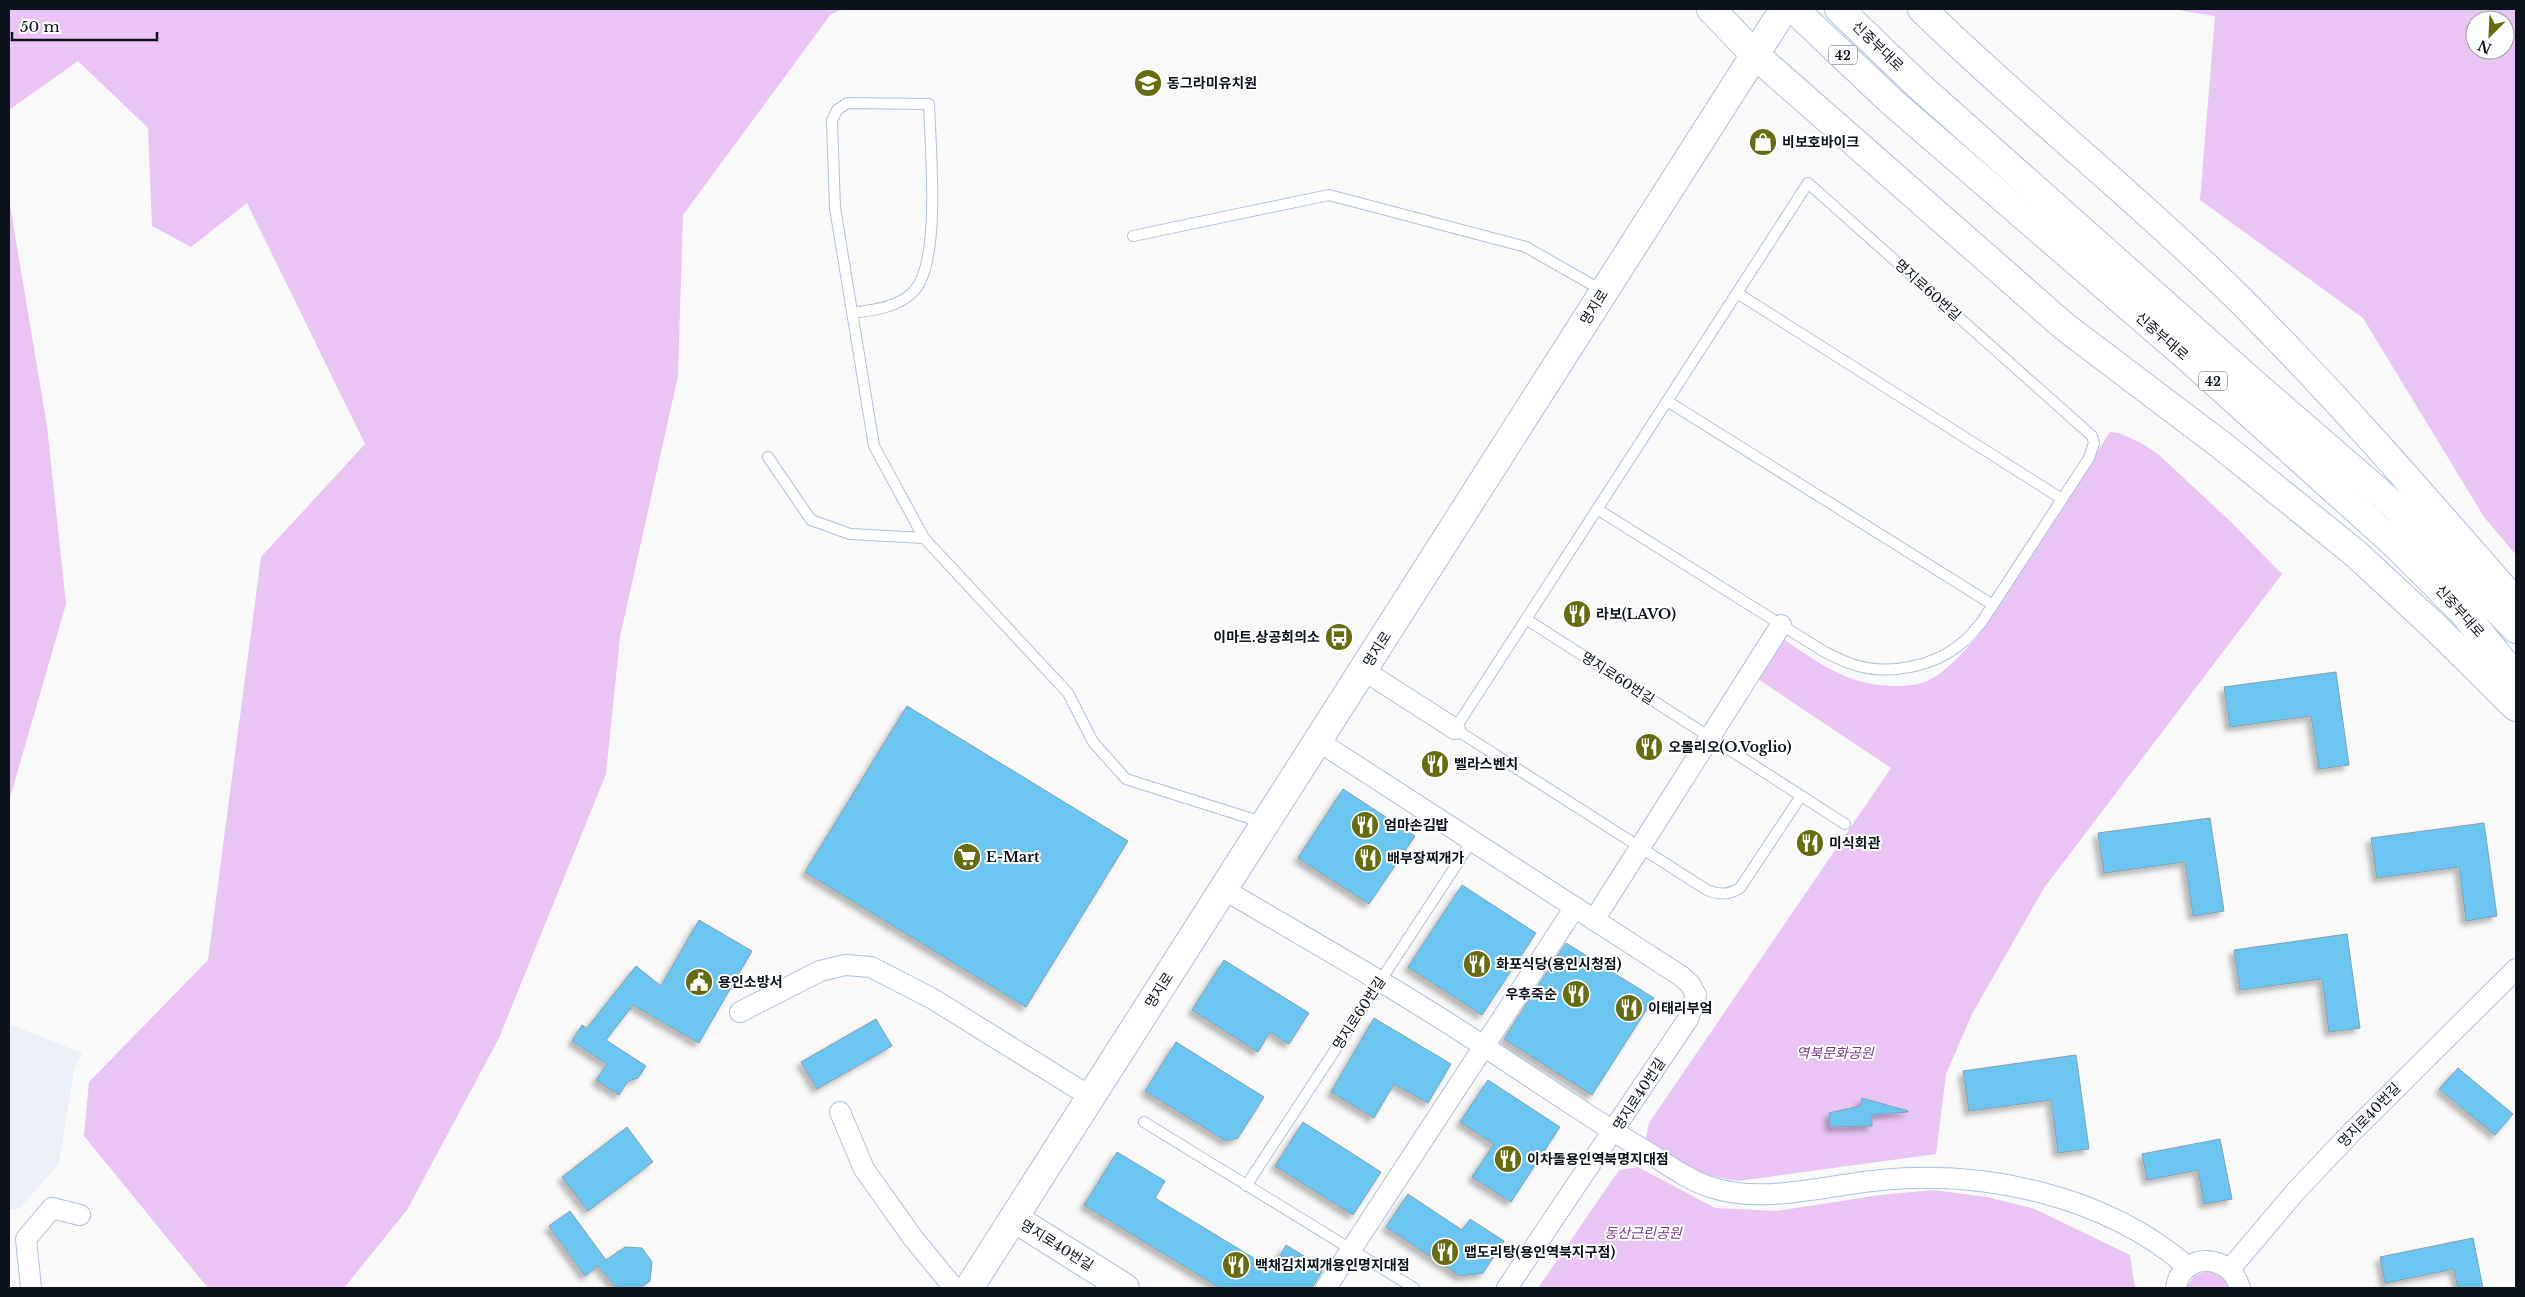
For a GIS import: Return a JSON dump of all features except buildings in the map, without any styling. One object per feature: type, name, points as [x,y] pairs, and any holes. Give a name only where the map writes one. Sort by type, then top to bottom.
[{"type":"main road","points":[[1711,9],[1754,54],[2065,328],[2220,445],[2355,553],[2436,628],[2516,707]]},
{"type":"main road","name":"명지로","points":[[969,1288],[1784,9]]},
{"type":"main road","name":"신중부대로","points":[[1794,9],[1892,102],[2186,356],[2395,544],[2462,611],[2516,678]]},
{"type":"main road","name":"신중부대로","points":[[1840,9],[1917,84],[2253,383],[2394,505],[2516,629]]},
{"type":"main road","points":[[1922,9],[1977,62],[2117,184],[2226,286],[2337,402],[2516,603]]},
{"type":"main road","name":"명지로40번길","points":[[1014,1218],[1125,1288]]},
{"type":"street","points":[[1318,741],[1594,920],[1781,625]]},
{"type":"street","points":[[1363,670],[1455,729]]},
{"type":"street","points":[[1224,889],[1380,981],[1484,1046],[1614,1132],[1692,1179],[1710,1187],[1736,1193],[1798,1191],[1880,1180],[1930,1177],[2017,1186],[2065,1200],[2130,1227],[2151,1238],[2188,1267]]},
{"type":"street","points":[[1326,1288],[1575,907]]},
{"type":"street","name":"명지로40번길","points":[[1507,1288],[1614,1132],[1688,1019],[1696,995],[1690,984],[1681,976],[1594,920]]},
{"type":"street","points":[[740,1012],[820,971],[845,965],[870,967],[933,999],[1091,1097]]},
{"type":"street","name":"명지로40번길","points":[[2230,1270],[2296,1191],[2346,1138],[2516,969]]},
{"type":"street","points":[[840,1112],[864,1168],[913,1238],[954,1288]]},
{"type":"street","points":[[31,1288],[26,1239],[52,1208],[80,1216]]},
{"type":"street","points":[[2176,1288],[2180,1275],[2188,1267],[2210,1261],[2230,1270],[2237,1278],[2240,1288]]},
{"type":"lane","points":[[852,313],[876,310],[893,305],[913,292],[924,277],[932,234],[929,104],[847,103],[837,110],[832,121],[835,208],[852,313],[874,446],[924,538],[1068,693],[1093,742],[1126,779],[1266,823]]},
{"type":"lane","name":"명지로60번길","points":[[1455,729],[1597,509],[1808,183],[2092,436],[2094,443],[2089,458],[1981,623],[1962,643],[1938,658],[1914,666],[1880,670],[1855,665],[1823,651],[1597,509]]},
{"type":"lane","points":[[1133,236],[1329,195],[1526,247],[1604,292]]},
{"type":"lane","points":[[1737,293],[2062,498]]},
{"type":"lane","points":[[1667,401],[1992,605]]},
{"type":"lane","points":[[768,457],[811,520],[850,534],[924,538]]},
{"type":"lane","name":"명지로60번길","points":[[1526,619],[1845,824]]},
{"type":"lane","points":[[1455,729],[1639,848],[1707,890],[1719,894],[1731,893],[1740,888],[1801,796]]},
{"type":"lane","name":"명지로60번길","points":[[1246,1186],[1472,841]]},
{"type":"lane","points":[[1144,1122],[1414,1288]]},
{"type":"shaded area","points":[[9,1024],[82,1053],[74,1070],[59,1164],[19,1209],[9,1209]]},
{"type":"green space","points":[[9,9],[843,9],[831,14],[683,215],[678,376],[620,637],[606,774],[499,1038],[407,1210],[344,1288],[208,1288],[84,1136],[89,1082],[208,960],[261,557],[365,444],[247,203],[191,247],[152,226],[148,128],[78,61],[9,110]]},
{"type":"green space","points":[[2171,9],[2516,9],[2516,555],[2484,517],[2363,318],[2200,200],[2215,16]]},
{"type":"green space","points":[[9,199],[47,426],[66,604],[9,801]]},
{"type":"green space","name":"역북문화공원","points":[[2110,432],[2119,433],[2141,443],[2158,454],[2231,522],[2282,574],[2044,888],[1972,1014],[1946,1074],[1936,1154],[1738,1181],[1705,1175],[1675,1158],[1646,1138],[1649,1123],[1891,768],[1758,679],[1781,637],[1833,670],[1847,677],[1876,685],[1902,686],[1918,684],[1940,674],[1978,636]]},
{"type":"green space","name":"동산근린공원","points":[[1638,1167],[1715,1208],[1776,1211],[1880,1195],[1933,1190],[1987,1197],[2035,1209],[2130,1255],[2135,1288],[1538,1288],[1619,1170]]},
{"type":"green space","points":[[2209,1271],[2223,1277],[2230,1288],[2186,1288],[2195,1275]]},
{"type":"place","name":"동그라미유치원","points":[[1148,83]]},
{"type":"place","name":"비보호바이크","points":[[1763,142]]},
{"type":"place","name":"라보(LAVO)","points":[[1577,614]]},
{"type":"place","name":"이마트.상공회의소","points":[[1339,637]]},
{"type":"place","name":"오볼리오(O.Voglio)","points":[[1649,747]]},
{"type":"place","name":"벨라스벤치","points":[[1435,764]]},
{"type":"place","name":"엄마손김밥","points":[[1365,825]]},
{"type":"place","name":"미식회관","points":[[1810,843]]},
{"type":"place","name":"E-Mart","points":[[967,857]]},
{"type":"place","name":"배부장찌개가","points":[[1368,858]]},
{"type":"place","name":"화포식당(용인시청점)","points":[[1477,964]]},
{"type":"place","name":"용인소방서","points":[[699,982]]},
{"type":"place","name":"우후죽순","points":[[1576,994]]},
{"type":"place","name":"이태리부엌","points":[[1629,1008]]},
{"type":"place","name":"이차돌용인역북명지대점","points":[[1508,1159]]},
{"type":"place","name":"맵도리탕(용인역북지구점)","points":[[1445,1252]]},
{"type":"place","name":"백채김치찌개용인명지대점","points":[[1236,1265]]}]
